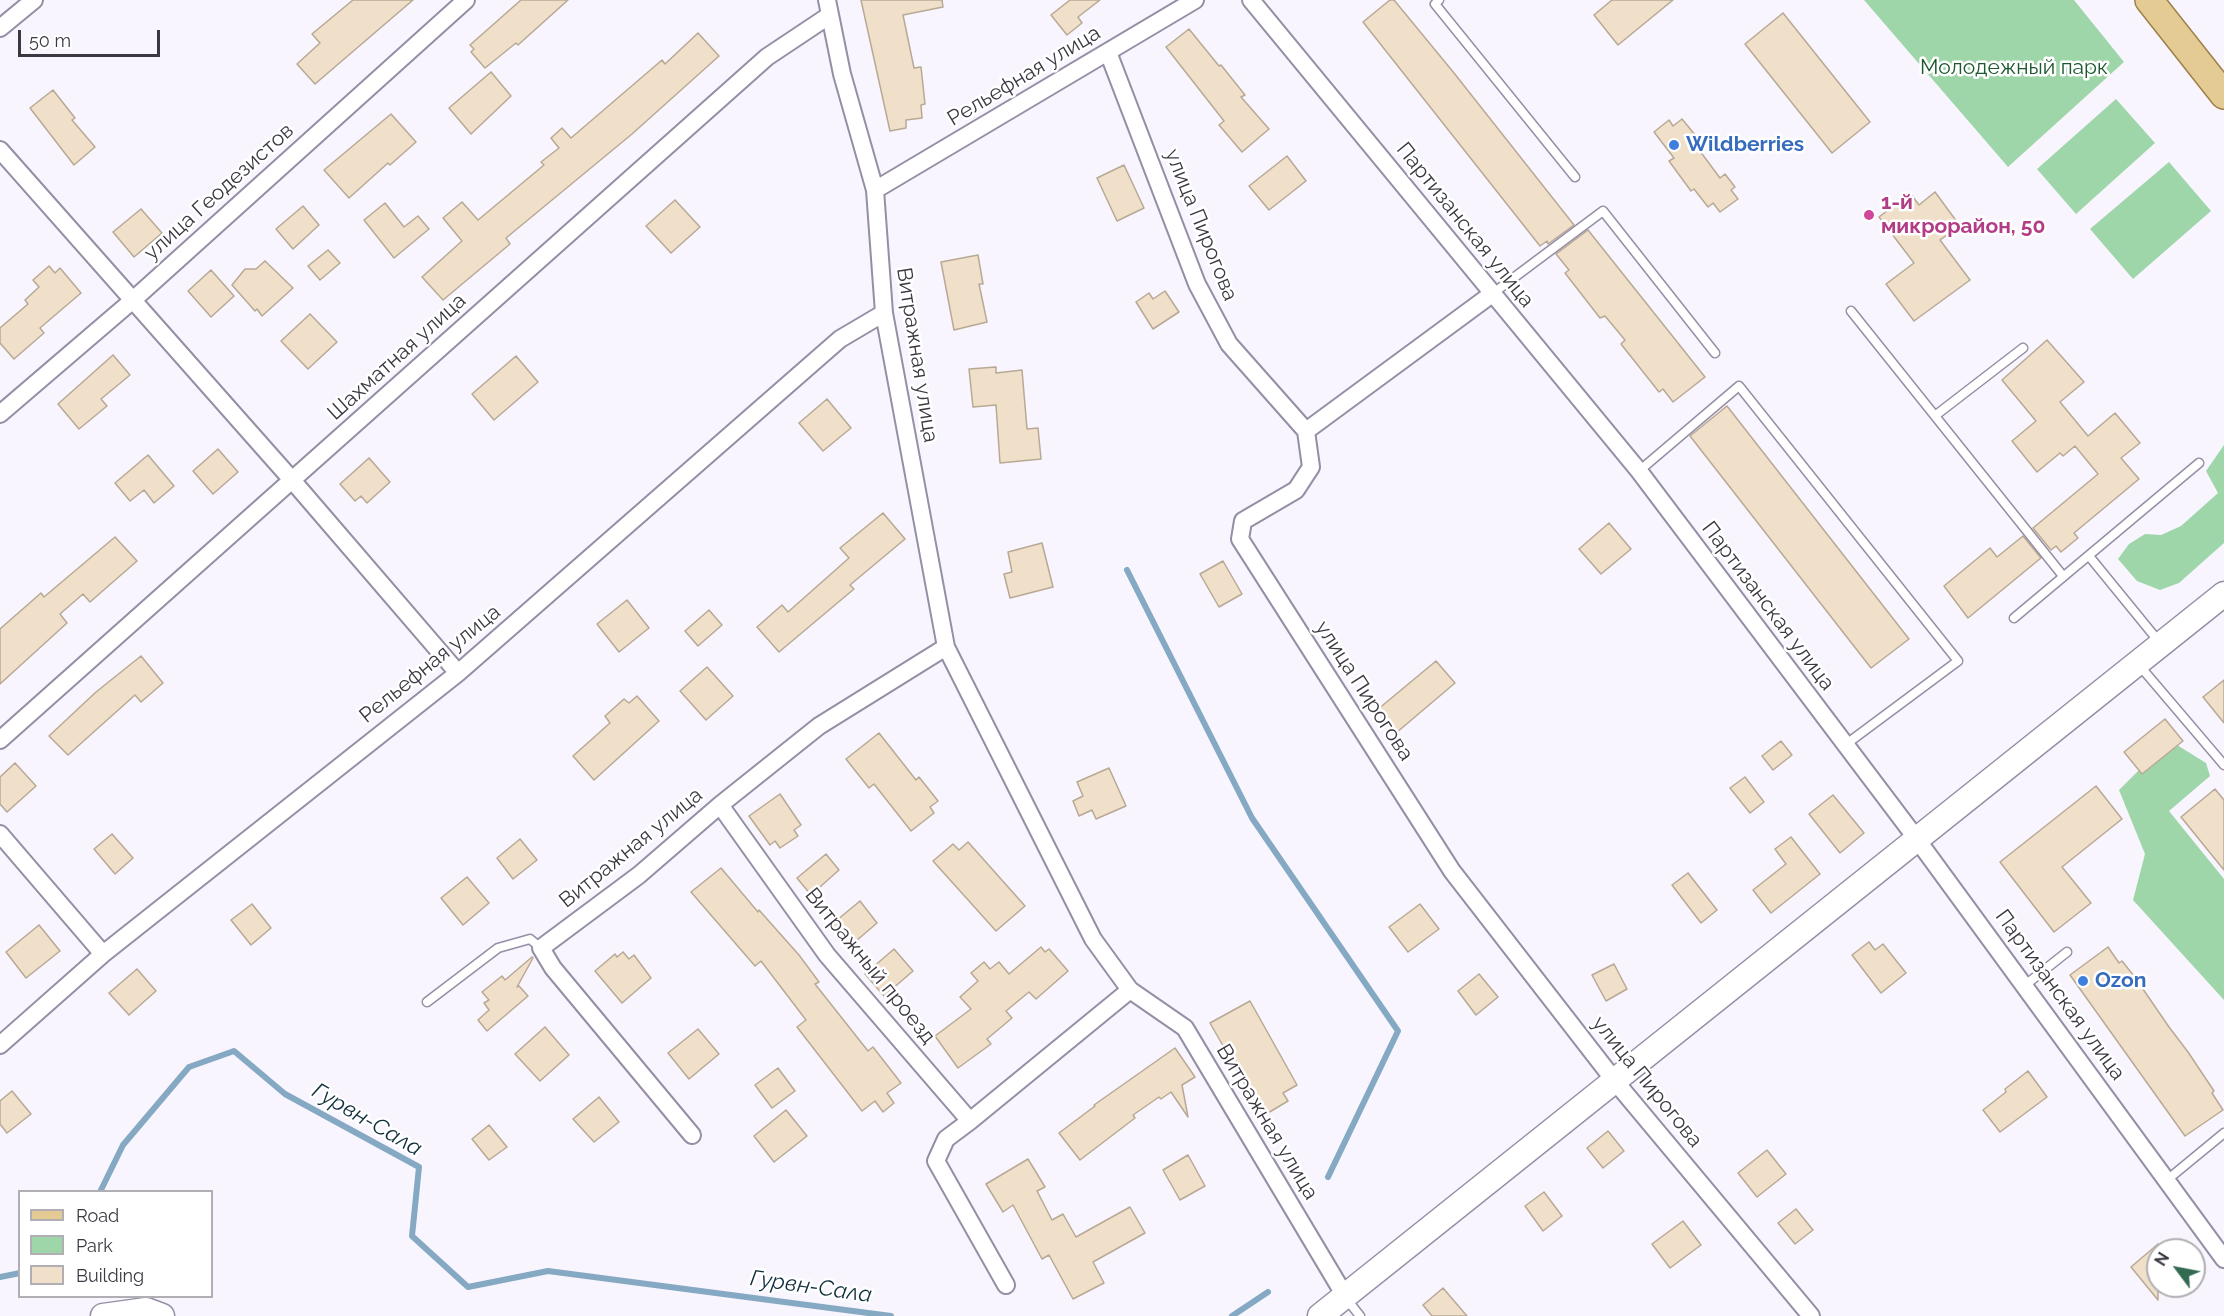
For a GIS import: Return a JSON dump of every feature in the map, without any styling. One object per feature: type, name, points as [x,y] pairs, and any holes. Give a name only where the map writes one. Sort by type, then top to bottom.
[{"type":"main road","points":[[2149,0],[2224,95]]},
{"type":"main road","points":[[1320,1316],[2224,594]]},
{"type":"main road","points":[[103,1316],[146,1310],[162,1316]]},
{"type":"street","points":[[0,28],[34,0]]},
{"type":"street","name":"улица Геодезистов","points":[[0,414],[133,300],[466,0]]},
{"type":"street","name":"Рельефная улица","points":[[875,190],[1195,0]]},
{"type":"street","name":"Партизанская улица","points":[[1251,0],[1639,471],[1916,838],[2224,1259]]},
{"type":"street","name":"Витражная улица","points":[[828,8],[842,74],[875,190],[884,314],[946,647],[1094,939],[1130,990],[1185,1028],[1345,1296]]},
{"type":"street","name":"Шахматная улица","points":[[0,740],[767,57],[828,8]]},
{"type":"street","name":"улица Пирогова","points":[[1108,52],[1197,284],[1228,344],[1306,431],[1311,468],[1296,490],[1243,521],[1240,539],[1452,871],[1614,1080],[1811,1316]]},
{"type":"street","points":[[0,150],[292,480],[458,673]]},
{"type":"street","points":[[1306,431],[1492,294]]},
{"type":"street","name":"Рельефная улица","points":[[0,1045],[103,954],[458,673],[840,339],[884,314]]},
{"type":"street","name":"Витражная улица","points":[[541,948],[639,875],[720,805],[819,726],[946,647]]},
{"type":"street","name":"Витражный проезд","points":[[720,805],[827,955],[970,1121]]},
{"type":"street","points":[[0,834],[103,954]]},
{"type":"street","points":[[541,948],[553,968],[692,1135]]},
{"type":"street","points":[[1006,1285],[936,1161],[946,1138],[1130,990]]},
{"type":"lane","points":[[1439,0],[1435,4],[1575,177]]},
{"type":"lane","points":[[1492,294],[1603,211],[1715,353]]},
{"type":"lane","points":[[1851,311],[2063,576]]},
{"type":"lane","points":[[1936,415],[2023,348]]},
{"type":"lane","points":[[1639,471],[1738,386],[1958,661],[1845,745]]},
{"type":"lane","points":[[2014,618],[2199,463]]},
{"type":"lane","points":[[2089,556],[2160,644]]},
{"type":"lane","points":[[2137,662],[2224,765]]},
{"type":"lane","points":[[427,1002],[498,948],[530,939],[541,948]]},
{"type":"lane","points":[[2025,986],[2067,952]]},
{"type":"lane","points":[[2167,1180],[2224,1133]]},
{"type":"lane","points":[[1345,1296],[1360,1316]]},
{"type":"green space","name":"Молодежный парк","points":[[1864,0],[2074,0],[2124,62],[2008,167]]},
{"type":"green space","points":[[2116,99],[2155,143],[2076,214],[2037,169]]},
{"type":"green space","points":[[2169,162],[2211,211],[2133,279],[2090,229]]},
{"type":"green space","points":[[2224,445],[2224,543],[2179,583],[2160,590],[2137,581],[2118,559],[2129,544],[2145,534],[2161,535],[2181,526],[2218,493],[2206,471]]},
{"type":"green space","points":[[2169,740],[2206,763],[2210,776],[2169,811],[2224,879],[2224,1000],[2133,900],[2145,854],[2119,790]]},
{"type":"building","points":[[353,0],[413,0],[315,84],[297,64],[320,43],[312,34]]},
{"type":"building","points":[[521,0],[568,0],[518,45],[516,43],[485,68],[471,52],[474,49],[470,45]]},
{"type":"building","points":[[861,0],[942,0],[943,7],[903,15],[914,68],[921,67],[925,104],[921,105],[922,118],[906,120],[906,128],[890,131]]},
{"type":"building","points":[[1070,0],[1100,0],[1078,17],[1082,23],[1067,35],[1051,15]]},
{"type":"building","points":[[1390,0],[1394,0],[1454,73],[1574,225],[1548,244],[1547,241],[1540,246],[1363,22]]},
{"type":"building","points":[[1612,0],[1673,0],[1618,45],[1594,15]]},
{"type":"building","points":[[1783,13],[1870,122],[1832,153],[1745,44]]},
{"type":"building","points":[[1189,29],[1245,95],[1241,97],[1269,129],[1242,152],[1219,125],[1224,121],[1166,47]]},
{"type":"building","points":[[698,33],[719,56],[632,134],[506,238],[510,244],[443,300],[422,277],[462,241],[443,218],[462,202],[478,220],[544,165],[541,162],[559,148],[551,138],[562,128],[571,138],[662,60],[665,64]]},
{"type":"building","points":[[491,72],[511,96],[471,134],[449,108]]},
{"type":"building","points":[[53,90],[75,118],[72,120],[95,147],[74,165],[30,108]]},
{"type":"building","points":[[391,114],[416,142],[390,165],[388,163],[349,198],[324,170]]},
{"type":"building","points":[[1682,119],[1696,136],[1691,139],[1720,178],[1725,174],[1735,187],[1731,190],[1738,199],[1720,212],[1713,203],[1708,207],[1694,189],[1691,191],[1669,161],[1674,158],[1654,132],[1669,120],[1673,126]]},
{"type":"building","points":[[1287,156],[1306,181],[1269,210],[1249,186]]},
{"type":"building","points":[[1124,165],[1144,208],[1117,221],[1097,178]]},
{"type":"building","points":[[1935,192],[1960,226],[1940,240],[1970,280],[1914,321],[1886,284],[1914,263],[1879,217],[1910,193],[1919,205]]},
{"type":"building","points":[[675,200],[700,227],[671,253],[646,226]]},
{"type":"building","points":[[385,203],[404,227],[418,216],[429,229],[394,258],[364,220]]},
{"type":"building","points":[[303,206],[319,225],[293,249],[276,229]]},
{"type":"building","points":[[141,209],[162,233],[134,257],[113,232]]},
{"type":"building","points":[[1588,230],[1705,377],[1673,402],[1663,389],[1659,392],[1621,344],[1625,340],[1605,316],[1600,318],[1565,273],[1569,270],[1556,254]]},
{"type":"building","points":[[328,250],[340,263],[320,280],[308,266]]},
{"type":"building","points":[[978,255],[983,284],[979,284],[987,322],[954,330],[941,262]]},
{"type":"building","points":[[265,261],[293,288],[262,316],[232,285],[245,269],[256,269]]},
{"type":"building","points":[[49,266],[55,273],[60,268],[81,293],[40,328],[44,333],[14,359],[0,343],[0,328],[28,304],[25,300],[39,287],[33,280]]},
{"type":"building","points":[[211,270],[234,296],[211,317],[188,291]]},
{"type":"building","points":[[1165,291],[1179,312],[1153,329],[1136,302],[1149,293],[1153,299]]},
{"type":"building","points":[[310,314],[337,342],[308,369],[281,341]]},
{"type":"building","points":[[2047,340],[2084,382],[2060,402],[2088,436],[2115,413],[2140,443],[2121,458],[2139,479],[2074,533],[2078,538],[2061,552],[2056,546],[2051,550],[2033,528],[2098,474],[2075,446],[2063,456],[2060,453],[2037,472],[2012,441],[2036,421],[2002,380]]},
{"type":"building","points":[[113,355],[130,375],[101,399],[107,406],[79,429],[58,404]]},
{"type":"building","points":[[516,356],[538,382],[494,420],[472,394]]},
{"type":"building","points":[[996,367],[996,373],[1022,370],[1027,429],[1038,428],[1041,459],[1000,463],[996,405],[973,407],[969,369]]},
{"type":"building","points":[[827,399],[851,428],[823,451],[799,423]]},
{"type":"building","points":[[1727,406],[1909,639],[1871,668],[1690,436]]},
{"type":"building","points":[[218,449],[238,472],[213,494],[193,471]]},
{"type":"building","points":[[148,455],[174,486],[154,503],[144,490],[130,501],[115,483]]},
{"type":"building","points":[[369,458],[390,482],[367,503],[361,496],[355,501],[340,484]]},
{"type":"building","points":[[883,513],[905,539],[850,585],[854,589],[779,652],[757,627],[782,605],[788,612],[849,558],[840,548]]},
{"type":"building","points":[[1609,523],[1631,549],[1601,574],[1579,549]]},
{"type":"building","points":[[2023,536],[2041,558],[1968,618],[1944,586],[1990,548],[1997,557]]},
{"type":"building","points":[[115,537],[137,561],[90,602],[83,594],[60,614],[67,623],[0,684],[0,629],[41,593],[44,597]]},
{"type":"building","points":[[1042,543],[1053,587],[1010,598],[1004,574],[1012,572],[1008,552]]},
{"type":"building","points":[[1223,561],[1242,594],[1219,607],[1200,574]]},
{"type":"building","points":[[627,600],[649,628],[619,652],[597,624]]},
{"type":"building","points":[[709,610],[722,625],[698,646],[685,631]]},
{"type":"building","points":[[141,656],[163,683],[141,702],[135,695],[68,755],[49,736],[96,692]]},
{"type":"building","points":[[1436,661],[1455,683],[1396,733],[1377,710]]},
{"type":"building","points":[[707,667],[733,696],[706,720],[680,691]]},
{"type":"building","points":[[2224,680],[2224,723],[2203,697]]},
{"type":"building","points":[[637,696],[659,721],[594,780],[573,756],[610,723],[605,716],[624,699],[629,703]]},
{"type":"building","points":[[2165,719],[2183,741],[2142,774],[2124,752]]},
{"type":"building","points":[[879,733],[916,780],[919,777],[938,801],[930,807],[934,813],[911,831],[874,784],[869,788],[846,759]]},
{"type":"building","points":[[1781,741],[1792,755],[1773,770],[1762,756]]},
{"type":"building","points":[[15,763],[36,786],[7,812],[0,804],[0,777]]},
{"type":"building","points":[[1109,768],[1126,806],[1096,819],[1092,810],[1079,816],[1073,801],[1083,796],[1077,782]]},
{"type":"building","points":[[1745,777],[1764,802],[1750,813],[1730,788]]},
{"type":"building","points":[[2096,786],[2122,819],[2062,867],[2091,903],[2054,932],[2000,862]]},
{"type":"building","points":[[2215,789],[2224,800],[2224,870],[2181,817]]},
{"type":"building","points":[[780,794],[801,825],[794,830],[798,836],[780,848],[775,841],[770,845],[749,816]]},
{"type":"building","points":[[1833,795],[1864,833],[1840,853],[1809,814]]},
{"type":"building","points":[[112,834],[133,858],[115,874],[94,849]]},
{"type":"building","points":[[1791,837],[1820,874],[1771,913],[1753,890],[1786,864],[1775,849]]},
{"type":"building","points":[[520,839],[537,860],[513,879],[497,858]]},
{"type":"building","points":[[968,842],[1025,906],[996,931],[933,861],[953,844],[959,850]]},
{"type":"building","points":[[826,854],[839,870],[811,895],[797,878]]},
{"type":"building","points":[[721,868],[758,912],[759,910],[799,955],[819,982],[815,984],[868,1051],[873,1047],[901,1083],[887,1093],[894,1103],[883,1112],[875,1101],[862,1111],[797,1027],[806,1020],[761,961],[755,966],[691,892]]},
{"type":"building","points":[[1688,873],[1717,910],[1701,923],[1672,885]]},
{"type":"building","points":[[467,877],[489,903],[463,925],[441,898]]},
{"type":"building","points":[[860,901],[877,923],[849,947],[831,925]]},
{"type":"building","points":[[252,904],[271,928],[251,945],[231,920]]},
{"type":"building","points":[[1420,904],[1439,929],[1408,952],[1389,927]]},
{"type":"building","points":[[39,925],[60,951],[26,978],[6,952]]},
{"type":"building","points":[[1869,942],[1875,950],[1883,944],[1906,973],[1881,993],[1852,955]]},
{"type":"building","points":[[1041,947],[1045,952],[1049,949],[1068,971],[1036,999],[1029,992],[1006,1011],[1012,1018],[987,1039],[991,1044],[958,1068],[935,1036],[971,1009],[960,997],[978,981],[971,973],[984,962],[990,969],[999,962],[1009,974]]},
{"type":"building","points":[[2108,947],[2119,963],[2122,961],[2134,976],[2188,1052],[2214,1091],[2212,1093],[2223,1110],[2185,1136],[2070,975]]},
{"type":"building","points":[[894,949],[913,971],[884,996],[865,974]]},
{"type":"building","points":[[623,952],[629,959],[634,955],[651,978],[622,1003],[595,971],[615,954],[617,957]]},
{"type":"building","points":[[532,957],[517,987],[519,986],[528,996],[487,1031],[478,1020],[489,1010],[484,1003],[489,1000],[482,992],[502,976],[505,980]]},
{"type":"building","points":[[1614,964],[1627,989],[1606,1001],[1592,975]]},
{"type":"building","points":[[137,969],[156,991],[129,1015],[109,993]]},
{"type":"building","points":[[1479,974],[1498,997],[1476,1015],[1458,991]]},
{"type":"building","points":[[1250,1001],[1297,1085],[1283,1093],[1288,1101],[1263,1116],[1210,1023]]},
{"type":"building","points":[[545,1027],[569,1055],[540,1081],[515,1054]]},
{"type":"building","points":[[698,1029],[719,1054],[689,1079],[668,1053]]},
{"type":"building","points":[[1175,1048],[1195,1077],[1182,1085],[1188,1117],[1171,1092],[1161,1099],[1159,1097],[1133,1115],[1135,1118],[1080,1160],[1059,1133],[1094,1105]]},
{"type":"building","points":[[778,1068],[795,1091],[772,1108],[755,1085]]},
{"type":"building","points":[[2028,1071],[2047,1097],[2000,1132],[1983,1110]]},
{"type":"building","points":[[12,1091],[31,1114],[7,1133],[0,1124],[0,1101]]},
{"type":"building","points":[[599,1097],[619,1122],[594,1142],[573,1119]]},
{"type":"building","points":[[786,1110],[807,1136],[774,1162],[754,1136]]},
{"type":"building","points":[[489,1125],[507,1147],[489,1160],[472,1139]]},
{"type":"building","points":[[1608,1131],[1624,1151],[1603,1168],[1587,1148]]},
{"type":"building","points":[[1767,1150],[1786,1174],[1757,1197],[1738,1173]]},
{"type":"building","points":[[1188,1155],[1205,1186],[1180,1200],[1163,1170]]},
{"type":"building","points":[[1028,1159],[1045,1187],[1037,1191],[1052,1220],[1063,1214],[1076,1237],[1130,1207],[1145,1233],[1093,1262],[1104,1283],[1073,1299],[1049,1255],[1042,1259],[1013,1205],[1003,1212],[986,1184]]},
{"type":"building","points":[[1544,1192],[1562,1216],[1543,1231],[1525,1206]]},
{"type":"building","points":[[1796,1209],[1813,1230],[1795,1244],[1778,1223]]},
{"type":"building","points":[[1683,1221],[1701,1245],[1670,1268],[1652,1244]]},
{"type":"building","points":[[2146,1254],[2146,1285],[2131,1267]]},
{"type":"building","points":[[1443,1288],[1467,1316],[1432,1316],[1423,1305]]},
{"type":"waterway","points":[[1127,570],[1252,818],[1398,1031],[1328,1177]]},
{"type":"waterway","name":"Гурвн-Сала","points":[[101,1190],[123,1145],[189,1067],[234,1051],[285,1094],[419,1167],[412,1236],[468,1287],[548,1271],[891,1316]]},
{"type":"waterway","name":"Гурвн-Сала","points":[[0,1277],[18,1273]]},
{"type":"waterway","name":"Гурвн-Сала","points":[[1232,1316],[1268,1292]]},
{"type":"place","name":"Wildberries","points":[[1674,145]]},
{"type":"place","name":"1-й микрорайон, 50","points":[[1869,215]]},
{"type":"place","name":"Ozon","points":[[2083,981]]}]
